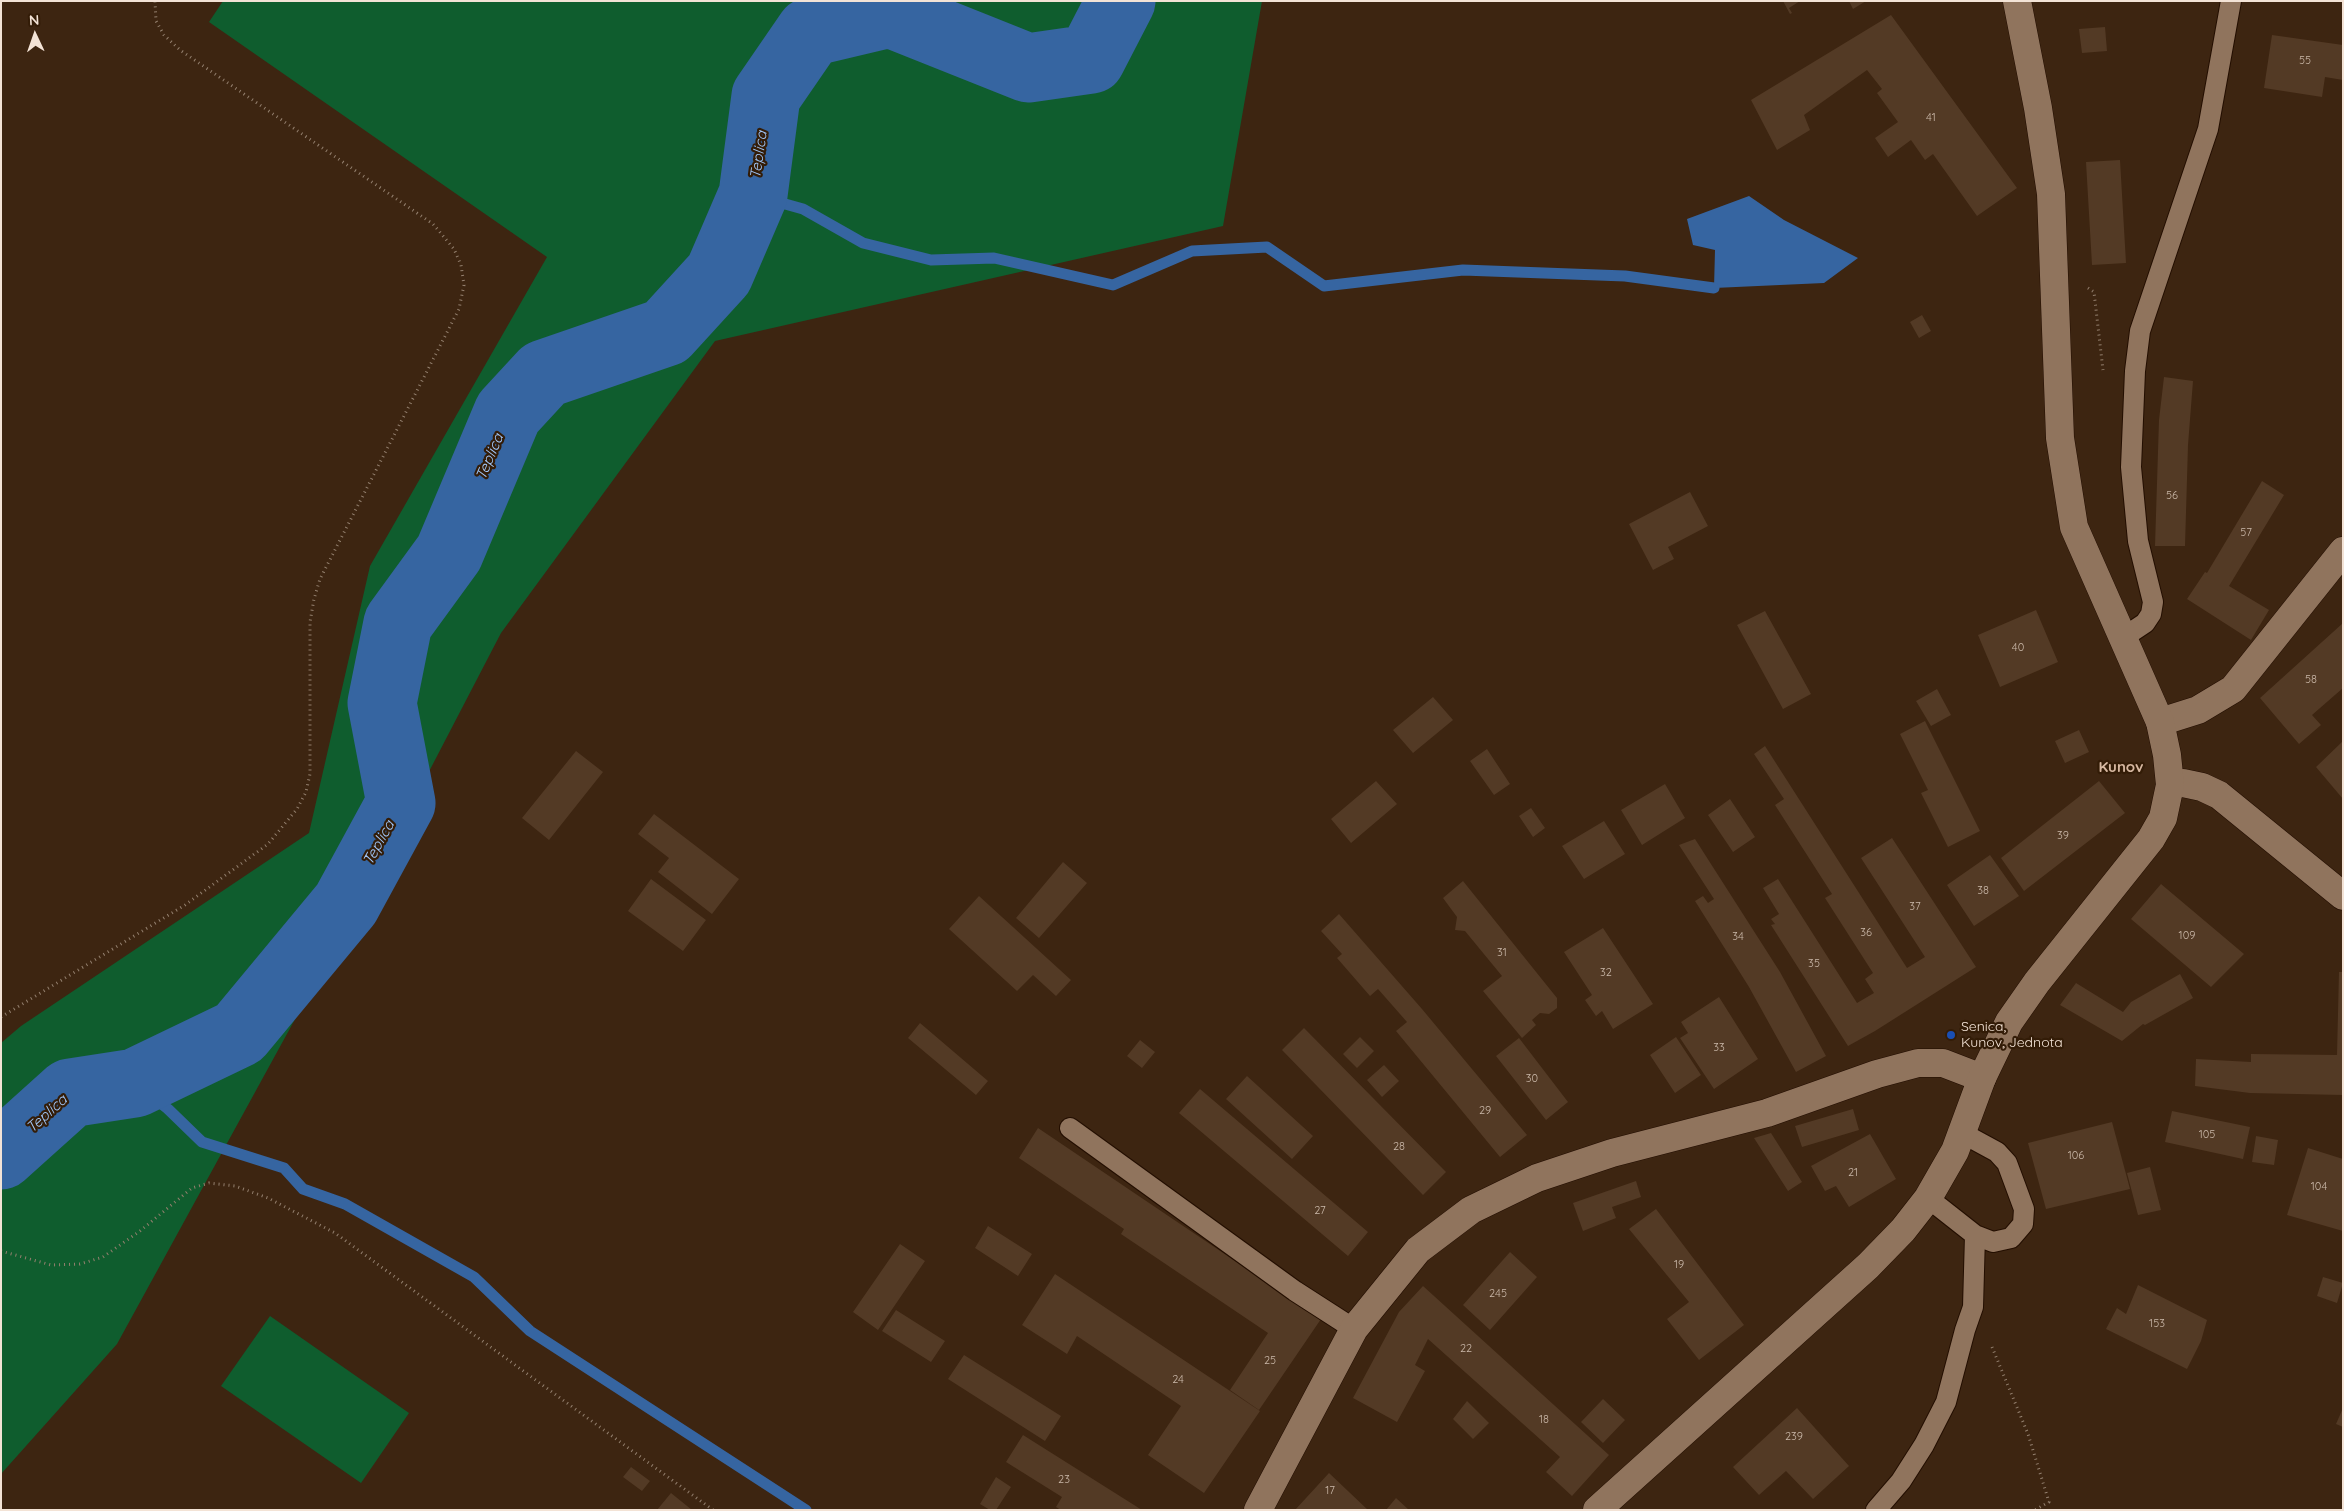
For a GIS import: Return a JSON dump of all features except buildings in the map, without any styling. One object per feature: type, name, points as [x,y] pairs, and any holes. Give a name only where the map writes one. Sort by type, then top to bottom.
[{"type":"street","points":[[1597,1510],[1868,1266],[1903,1230],[1928,1198],[1955,1152],[1982,1078],[2009,1022],[2037,982],[2151,840],[2163,818],[2170,785],[2167,755],[2160,722],[2074,527],[2060,438],[2051,194],[2045,148],[2016,1]]},
{"type":"street","points":[[2160,722],[2198,710],[2234,689],[2343,551]]},
{"type":"street","points":[[2170,785],[2183,783],[2202,787],[2219,795],[2343,896]]},
{"type":"street","points":[[1258,1510],[1354,1329],[1418,1250],[1472,1210],[1537,1178],[1612,1153],[1767,1113],[1877,1074],[1918,1063],[1943,1063],[1982,1078]]},
{"type":"lane","points":[[2124,638],[2145,623],[2152,614],[2152,602],[2138,541],[2131,467],[2135,371],[2140,330],[2208,129],[2231,1]]},
{"type":"lane","points":[[1070,1128],[1295,1291],[1354,1329]]},
{"type":"lane","points":[[1928,1198],[1975,1235],[1993,1242],[2011,1238],[2023,1224],[2024,1209],[2007,1163],[1997,1152],[1962,1133]]},
{"type":"lane","points":[[1876,1510],[1902,1481],[1924,1445],[1946,1402],[1973,1307],[1975,1235]]},
{"type":"path","points":[[1,1017],[184,904],[268,844],[297,809],[306,792],[310,774],[310,622],[320,579],[459,309],[464,285],[461,265],[454,249],[433,224],[180,50],[164,35],[156,21],[155,1]]},
{"type":"path","points":[[2054,261],[2094,292],[2103,371]]},
{"type":"path","points":[[1,1251],[51,1264],[80,1264],[103,1257],[140,1231],[192,1188],[209,1183],[226,1185],[268,1198],[335,1233],[713,1510]]},
{"type":"path","points":[[1993,1348],[2028,1434],[2050,1502],[2035,1510]]},
{"type":"green space","points":[[223,1],[1262,1],[1223,226],[715,341],[501,633],[396,835],[117,1344],[1,1474],[1,1043],[21,1026],[309,833],[370,566],[547,257],[209,22]]},
{"type":"green space","points":[[270,1316],[409,1413],[361,1483],[221,1386]]},
{"type":"water","points":[[1749,196],[1784,220],[1858,258],[1824,283],[1714,288],[1715,250],[1693,245],[1687,219]]},
{"type":"waterway","name":"Teplica","points":[[1,1155],[70,1093],[135,1083],[239,1033],[346,904],[401,803],[382,703],[398,623],[449,553],[508,413],[544,374],[666,332],[719,274],[753,195],[766,96],[810,32],[890,13],[1028,68],[1091,59],[1121,1]]},
{"type":"waterway","points":[[753,195],[803,209],[863,243],[931,260],[994,258],[1113,285],[1192,251],[1267,247],[1324,286],[1463,270],[1625,276],[1714,288]]},
{"type":"waterway","points":[[135,1083],[168,1109],[202,1142],[284,1168],[303,1189],[345,1204],[474,1277],[530,1331],[806,1510]]},
{"type":"place","name":"Senica, Kunov, Jednota","points":[[1951,1035]]},
{"type":"district","name":"Kunov","points":[[2121,767]]}]
